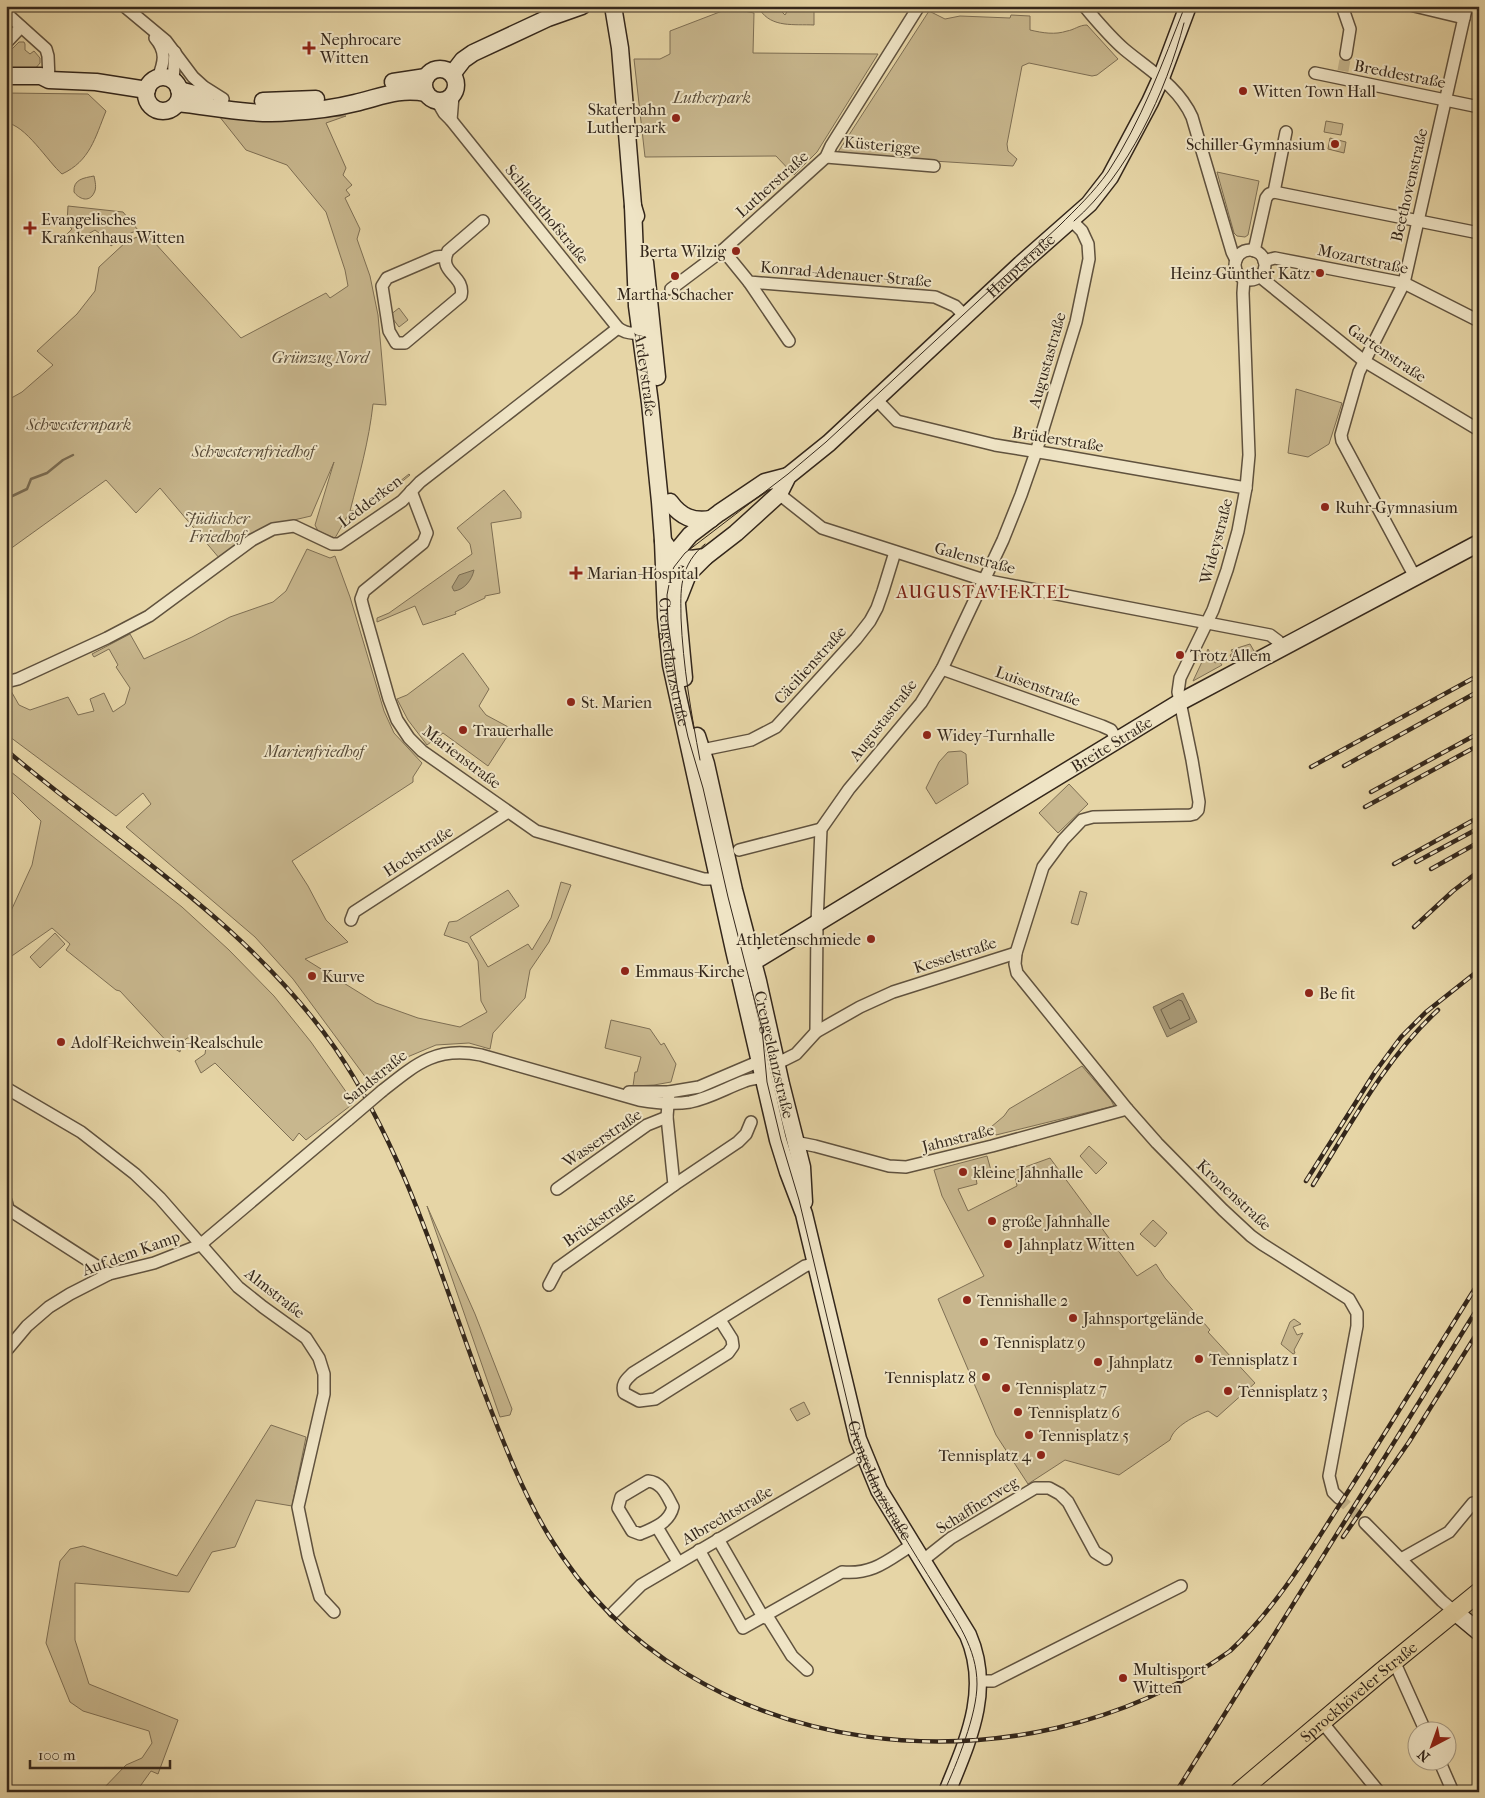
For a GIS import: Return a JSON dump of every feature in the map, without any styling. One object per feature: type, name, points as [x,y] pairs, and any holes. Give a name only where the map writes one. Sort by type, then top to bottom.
[{"type":"main road","points":[[452,73],[463,60],[473,53],[548,18],[582,6]]},
{"type":"main road","points":[[613,6],[620,48],[633,206],[641,234],[645,323],[670,502],[674,556],[691,559],[705,557]]},
{"type":"main road","name":"Hauptstraße","points":[[674,556],[690,535],[765,482],[788,476],[829,443],[1088,204],[1110,177],[1161,78],[1188,6]]},
{"type":"main road","points":[[6,76],[41,76],[49,80],[167,88],[220,104],[256,112],[290,113],[355,103],[400,91],[412,90],[430,90],[446,100],[453,96],[457,83],[452,73],[446,69],[438,68],[429,72],[430,90]]},
{"type":"main road","points":[[6,84],[41,84],[49,80]]},
{"type":"main road","name":"Ardeystraße","points":[[645,323],[648,386],[664,541],[665,574]]},
{"type":"main road","name":"Hauptstraße","points":[[674,605],[686,579],[705,557],[736,533],[779,494],[788,476]]},
{"type":"main road","points":[[670,502],[685,517],[698,520],[712,519]]},
{"type":"main road","name":"Ardeystraße","points":[[664,541],[674,556]]},
{"type":"main road","name":"Breite Straße","points":[[753,962],[1180,702],[1479,543]]},
{"type":"main road","name":"Crengeldanzstraße","points":[[674,556],[665,574],[674,605],[718,880],[778,1140],[804,1214],[850,1410],[864,1454],[879,1490],[968,1635],[976,1656],[978,1681],[976,1709],[967,1742],[947,1792]]},
{"type":"main road","name":"Crengeldanzstraße","points":[[674,556],[674,605]]},
{"type":"main road","name":"Crengeldanzstraße","points":[[697,752],[753,962],[802,1167],[804,1214]]},
{"type":"main road","points":[[742,983],[753,962]]},
{"type":"main road","points":[[762,1069],[776,1064]]},
{"type":"main road","points":[[778,1140],[795,1142]]},
{"type":"main road","name":"Sprockhöveler Straße","points":[[1240,1792],[1394,1661],[1479,1592]]},
{"type":"main road","points":[[1455,1612],[1479,1632]]},
{"type":"street","points":[[124,6],[166,41],[193,77],[220,104]]},
{"type":"street","name":"Lutherstraße","points":[[671,289],[723,250],[826,157],[918,6]]},
{"type":"street","points":[[1084,6],[1106,32],[1179,95],[1192,117],[1236,260],[1236,270],[1244,279],[1253,279],[1260,276],[1263,271],[1264,261],[1260,254],[1254,251],[1248,250],[1241,253],[1236,260]]},
{"type":"street","points":[[1342,6],[1350,29],[1346,54]]},
{"type":"street","name":"Beethovenstraße","points":[[1414,6],[1465,13],[1404,283],[1359,372],[1341,435],[1345,447],[1415,577]]},
{"type":"street","points":[[6,13],[46,49],[49,80]]},
{"type":"street","points":[[143,23],[161,44],[164,54],[167,88]]},
{"type":"street","points":[[6,43],[21,27]]},
{"type":"street","points":[[167,88],[175,52]]},
{"type":"street","name":"Breddestraße","points":[[1315,73],[1342,75],[1479,107]]},
{"type":"street","name":"Schlachthofstraße","points":[[430,90],[444,113],[618,328]]},
{"type":"street","points":[[451,120],[453,96]]},
{"type":"street","points":[[1274,192],[1286,132]]},
{"type":"street","name":"Küsterigge","points":[[826,157],[934,166]]},
{"type":"street","points":[[1254,251],[1266,198],[1274,192],[1479,233]]},
{"type":"street","name":"Augustastraße","points":[[821,829],[849,789],[919,706],[942,669],[1017,505],[1036,452],[1076,322],[1089,259],[1088,244],[1082,231],[1071,220]]},
{"type":"street","points":[[445,256],[436,257],[387,278],[382,286],[389,331],[396,343],[405,343],[461,296],[460,282],[449,271],[445,264],[445,256],[448,251],[483,221]]},
{"type":"street","name":"Konrad-Adenauer-Straße","points":[[723,250],[749,282],[789,341]]},
{"type":"street","name":"Mozartstraße","points":[[1264,261],[1275,258],[1404,283],[1479,321]]},
{"type":"street","name":"Gartenstraße","points":[[1260,276],[1364,362],[1479,430]]},
{"type":"street","name":"Wideystraße","points":[[1199,802],[1178,692],[1180,678],[1213,610],[1227,570],[1238,531],[1246,488],[1249,455],[1244,279]]},
{"type":"street","name":"Konrad-Adenauer-Straße","points":[[749,282],[935,297],[955,306],[965,316]]},
{"type":"street","points":[[618,328],[626,332],[645,323]]},
{"type":"street","name":"Ledderken","points":[[6,682],[26,676],[149,616],[252,540],[273,529],[294,526],[332,544],[338,544],[402,501],[420,482],[618,328]]},
{"type":"street","name":"Brüderstraße","points":[[876,399],[897,421],[995,445],[1246,488]]},
{"type":"street","name":"Marienstraße","points":[[411,492],[427,533],[423,543],[364,591],[362,595],[370,636],[388,698],[397,720],[409,738],[422,751],[536,830],[704,879],[718,880],[734,890]]},
{"type":"street","name":"Galenstraße","points":[[779,494],[822,528],[984,580],[1270,635],[1282,647]]},
{"type":"street","name":"Cäcilienstraße","points":[[697,752],[751,740],[776,728],[870,621],[883,591],[895,552]]},
{"type":"street","name":"Luisenstraße","points":[[942,669],[1102,726],[1111,730],[1117,740]]},
{"type":"street","name":"Kesselstraße","points":[[816,1032],[860,1007],[893,992],[1016,953],[1042,867],[1063,840],[1082,820],[1093,816],[1194,814],[1198,810],[1199,802]]},
{"type":"street","name":"Hochstraße","points":[[351,920],[354,912],[508,812]]},
{"type":"street","points":[[739,850],[821,829],[817,923],[816,1032],[796,1054],[776,1064]]},
{"type":"street","name":"Kronenstraße","points":[[1016,953],[1015,964],[1017,973],[1127,1109],[1157,1143],[1251,1236],[1349,1299],[1357,1313],[1357,1326],[1329,1476],[1333,1492],[1339,1498]]},
{"type":"street","name":"Sandstraße","points":[[200,1245],[382,1090],[420,1061],[435,1055],[461,1052],[481,1055],[610,1090],[639,1100],[668,1098],[692,1101],[745,1081],[762,1069]]},
{"type":"street","name":"Sandstraße","points":[[668,1098],[704,1085],[762,1069]]},
{"type":"street","name":"Almstraße","points":[[6,1088],[81,1132],[112,1155],[160,1198],[238,1287],[306,1338],[319,1358],[324,1374],[324,1394],[298,1507],[308,1556],[320,1597],[334,1612]]},
{"type":"street","points":[[668,1098],[667,1117],[674,1186]]},
{"type":"street","name":"Jahnstraße","points":[[795,1142],[889,1166],[906,1167],[992,1146],[1127,1109]]},
{"type":"street","name":"Wasserstraße","points":[[557,1189],[647,1125],[667,1117]]},
{"type":"street","name":"Brückstraße","points":[[549,1285],[558,1268],[738,1142],[746,1134],[751,1122]]},
{"type":"street","points":[[6,1201],[8,1208],[109,1274]]},
{"type":"street","name":"Auf dem Kamp","points":[[6,1351],[26,1326],[49,1307],[70,1294],[109,1274],[154,1263],[200,1245]]},
{"type":"street","points":[[720,1320],[732,1339],[733,1346],[728,1353],[655,1399],[639,1401],[624,1393],[622,1388],[624,1382],[633,1373],[805,1266],[816,1263]]},
{"type":"street","name":"Albrechtstraße","points":[[614,1612],[641,1585],[718,1538],[864,1454]]},
{"type":"street","points":[[648,1481],[656,1482],[661,1487],[673,1507],[671,1516],[657,1527],[640,1534],[632,1531],[618,1508],[621,1498],[648,1481]]},
{"type":"street","name":"Schaffnerweg","points":[[922,1561],[951,1538],[1035,1488],[1049,1488],[1060,1494],[1068,1502],[1095,1552],[1106,1560]]},
{"type":"street","points":[[1401,1559],[1449,1532],[1473,1503]]},
{"type":"street","points":[[1365,1523],[1455,1612]]},
{"type":"street","points":[[657,1527],[678,1562]]},
{"type":"street","points":[[718,1538],[763,1617],[769,1619],[792,1656],[807,1670]]},
{"type":"street","points":[[699,1550],[743,1628],[842,1572],[856,1573],[872,1570],[912,1545]]},
{"type":"street","points":[[978,1681],[993,1681],[1181,1586]]},
{"type":"street","points":[[1394,1661],[1421,1720]]},
{"type":"street","points":[[1322,1722],[1379,1792]]},
{"type":"street","points":[[1443,1770],[1453,1792]]},
{"type":"green space","points":[[764,6],[776,6],[785,15],[788,10],[798,10],[797,7],[787,6],[814,6],[814,25],[791,25],[771,20],[760,10]]},
{"type":"green space","name":"Lutherpark","points":[[730,8],[754,13],[753,53],[878,54],[817,152],[794,175],[776,156],[645,157],[634,59],[660,59],[670,54],[670,31]]},
{"type":"green space","points":[[929,11],[945,19],[960,16],[1010,18],[1011,15],[1030,16],[1030,30],[1049,33],[1058,33],[1087,25],[1118,59],[1097,75],[1092,76],[1029,63],[1022,66],[1007,144],[1008,151],[1017,159],[1013,166],[917,160],[838,152]]},
{"type":"green space","points":[[19,42],[24,42],[25,50],[30,54],[34,51],[40,58],[40,63],[35,69],[6,69],[6,55]]},
{"type":"green space","points":[[6,93],[88,94],[106,111],[90,148],[79,162],[62,174],[28,136],[13,125],[6,123]]},
{"type":"green space","points":[[219,116],[346,116],[326,123],[346,168],[343,175],[352,185],[346,190],[350,195],[345,198],[360,229],[357,239],[370,276],[378,315],[386,405],[373,404],[366,445],[350,511],[365,509],[410,475],[364,513],[348,515],[335,538],[318,531],[315,525],[334,462],[311,516],[264,527],[220,559],[160,488],[136,513],[106,480],[6,552],[6,401],[22,392],[53,365],[37,351],[77,314],[95,291],[99,267],[127,241],[145,234],[241,338],[326,293],[330,298],[348,286],[345,270],[326,212],[287,165],[246,150]]},
{"type":"green space","points":[[1326,121],[1343,124],[1341,135],[1324,132]]},
{"type":"green space","points":[[1330,138],[1346,142],[1344,153],[1328,149]]},
{"type":"green space","points":[[1217,172],[1259,181],[1248,235],[1245,237],[1237,236],[1234,233]]},
{"type":"green space","points":[[94,176],[96,185],[92,196],[84,199],[74,192],[77,182]]},
{"type":"green space","points":[[68,206],[123,212],[138,230],[124,236],[111,246],[108,240],[95,230],[73,243],[66,235],[72,229],[67,223]]},
{"type":"green space","points":[[399,308],[408,320],[399,327],[390,315]]},
{"type":"green space","points":[[1296,389],[1342,403],[1329,444],[1308,457],[1288,453]]},
{"type":"green space","points":[[504,490],[521,512],[521,518],[491,523],[500,593],[485,596],[485,598],[455,612],[456,614],[423,625],[415,606],[377,622],[377,618],[389,613],[472,554],[470,544],[457,528]]},
{"type":"green space","points":[[307,549],[330,558],[335,556],[350,597],[384,711],[394,733],[422,763],[413,777],[413,782],[292,861],[326,920],[348,942],[305,959],[376,1003],[418,1018],[460,1027],[487,1012],[481,1001],[478,961],[468,943],[444,935],[449,922],[457,921],[508,890],[519,906],[470,937],[488,967],[528,944],[532,950],[551,918],[561,882],[571,885],[549,942],[530,970],[525,998],[493,1033],[490,1049],[469,1043],[436,1045],[405,1058],[372,1086],[293,979],[255,937],[126,827],[151,804],[143,793],[116,816],[6,734],[6,692],[11,691],[19,705],[30,710],[68,697],[78,715],[94,711],[90,699],[104,693],[113,712],[125,704],[130,688],[116,667],[118,665],[109,649],[94,657],[92,654],[130,634],[144,659],[230,617],[273,602],[286,591]]},
{"type":"green space","points":[[1250,644],[1254,651],[1238,659],[1231,657],[1230,655],[1233,653],[1231,650]]},
{"type":"green space","points":[[1208,649],[1215,663],[1219,661],[1222,665],[1193,681]]},
{"type":"green space","name":"Marienfriedhof","points":[[463,653],[489,689],[479,706],[486,715],[512,729],[488,766],[443,733],[427,745],[408,720],[397,699],[407,695]]},
{"type":"green space","points":[[961,751],[966,754],[968,784],[936,804],[926,788],[939,762],[948,752]]},
{"type":"green space","points":[[6,768],[182,907],[229,950],[274,996],[311,1042],[354,1103],[306,1140],[299,1133],[293,1141],[215,1063],[201,1073],[195,1061],[205,1054],[206,1047],[201,1042],[193,1038],[186,1039],[181,1046],[180,1052],[172,1047],[120,991],[116,990],[66,950],[70,944],[52,928],[6,960],[6,917],[10,913],[32,865],[41,821],[6,786]]},
{"type":"green space","points":[[1069,784],[1088,804],[1058,833],[1039,813]]},
{"type":"green space","points":[[1080,891],[1087,893],[1078,925],[1071,923]]},
{"type":"green space","points":[[55,933],[65,944],[40,968],[30,957]]},
{"type":"green space","points":[[611,1020],[650,1029],[661,1045],[664,1043],[676,1064],[671,1082],[633,1086],[635,1072],[637,1072],[641,1057],[605,1048]]},
{"type":"green space","points":[[1082,1066],[1114,1106],[996,1135],[991,1127],[1009,1109]]},
{"type":"green space","points":[[1089,1146],[1107,1163],[1096,1174],[1080,1156]]},
{"type":"green space","name":"Jahnsportgelände","points":[[987,1156],[992,1174],[976,1178],[977,1184],[958,1189],[968,1211],[1017,1186],[1014,1171],[1050,1158],[1137,1276],[1156,1264],[1165,1278],[1210,1330],[1208,1332],[1255,1383],[1217,1417],[1208,1411],[1191,1419],[1176,1430],[1170,1440],[1119,1475],[1065,1460],[1028,1484],[996,1435],[938,1299],[984,1276],[942,1196],[934,1170]]},
{"type":"green space","points":[[427,1206],[475,1314],[512,1409],[510,1415],[500,1417]]},
{"type":"green space","points":[[1153,1220],[1167,1233],[1155,1247],[1140,1234]]},
{"type":"green space","points":[[1294,1319],[1301,1324],[1293,1327],[1297,1335],[1303,1333],[1293,1354],[1281,1344],[1290,1322]]},
{"type":"green space","points":[[804,1402],[810,1414],[797,1421],[790,1409]]},
{"type":"green space","points":[[271,1425],[306,1437],[292,1506],[256,1500],[235,1547],[212,1552],[189,1592],[75,1583],[75,1640],[89,1684],[178,1720],[158,1774],[151,1771],[136,1792],[100,1792],[126,1765],[142,1758],[152,1743],[149,1731],[83,1711],[70,1702],[46,1643],[60,1561],[70,1549],[83,1546],[177,1576]]},
{"type":"water","points":[[474,570],[467,584],[461,589],[454,591],[452,587],[459,575]]},
{"type":"water","points":[[1183,993],[1197,1022],[1167,1037],[1153,1007]]},
{"type":"waterway","points":[[6,499],[27,489],[31,479],[47,473],[63,460],[73,455]]},
{"type":"tunnel","points":[[1343,71],[1346,54]]},
{"type":"tunnel","points":[[1339,1498],[1365,1523]]},
{"type":"tram line","points":[[944,1792],[960,1753],[974,1710],[977,1684],[973,1658],[958,1624],[885,1503],[868,1467],[854,1430],[799,1200],[781,1140],[767,1082],[762,1029],[728,897],[703,788],[688,737],[678,692],[668,623],[667,595],[671,574],[685,553],[788,474],[826,442],[1059,226],[1091,193],[1108,172],[1131,133],[1151,91],[1185,6]]},
{"type":"tram line","points":[[1074,221],[1093,202],[1128,156],[1156,104],[1184,23]]},
{"type":"tram line","points":[[700,760],[686,671],[682,636],[681,598],[684,574],[688,564],[697,551],[705,544]]},
{"type":"railway","points":[[1311,767],[1479,675]]},
{"type":"railway","points":[[1344,766],[1479,691]]},
{"type":"railway","points":[[1371,792],[1479,733]]},
{"type":"railway","points":[[1365,807],[1479,745]]},
{"type":"railway","points":[[6,750],[49,786],[181,888],[223,924],[263,962],[301,1003],[335,1048],[381,1127],[435,1254],[481,1384],[520,1481],[549,1536],[610,1614],[686,1673],[772,1714],[865,1736],[961,1741],[1057,1728],[1147,1698],[1230,1651],[1280,1595],[1382,1438],[1479,1282]]},
{"type":"railway","points":[[1394,864],[1479,817]]},
{"type":"railway","points":[[1416,862],[1479,828]]},
{"type":"railway","points":[[1431,869],[1479,842]]},
{"type":"railway","points":[[1414,927],[1453,891],[1479,871]]},
{"type":"railway","points":[[1306,1181],[1375,1072],[1401,1037],[1426,1012],[1479,970]]},
{"type":"railway","points":[[1313,1185],[1385,1071],[1401,1049],[1438,1010]]},
{"type":"railway","points":[[1176,1792],[1479,1306]]},
{"type":"railway","points":[[1343,1537],[1409,1442],[1479,1330]]},
{"type":"place","name":"Nephrocare Witten","points":[[309,48]]},
{"type":"place","name":"Witten Town Hall","points":[[1243,91]]},
{"type":"place","name":"Skaterbahn Lutherpark","points":[[676,118]]},
{"type":"place","name":"Schiller-Gymnasium","points":[[1335,144]]},
{"type":"place","name":"Evangelisches Krankenhaus Witten","points":[[30,228]]},
{"type":"place","name":"Berta Wilzig","points":[[736,251]]},
{"type":"place","name":"Heinz-Günther Katz","points":[[1320,273]]},
{"type":"place","name":"Martha Schacher","points":[[675,276]]},
{"type":"place","name":"Ruhr-Gymnasium","points":[[1325,507]]},
{"type":"place","name":"Marian-Hospital","points":[[576,573]]},
{"type":"place","name":"Trotz Allem","points":[[1180,655]]},
{"type":"place","name":"St. Marien","points":[[571,702]]},
{"type":"place","name":"Trauerhalle","points":[[463,730]]},
{"type":"place","name":"Widey-Turnhalle","points":[[927,735]]},
{"type":"place","name":"Athletenschmiede","points":[[871,939]]},
{"type":"place","name":"Emmaus-Kirche","points":[[625,971]]},
{"type":"place","name":"Kurve","points":[[312,976]]},
{"type":"place","name":"Be fit","points":[[1309,993]]},
{"type":"place","name":"Adolf-Reichwein-Realschule","points":[[61,1042]]},
{"type":"place","name":"kleine Jahnhalle","points":[[963,1172]]},
{"type":"place","name":"große Jahnhalle","points":[[992,1221]]},
{"type":"place","name":"Jahnplatz Witten","points":[[1008,1244]]},
{"type":"place","name":"Tennishalle 2","points":[[967,1300]]},
{"type":"place","name":"Jahnsportgelände","points":[[1073,1318]]},
{"type":"place","name":"Tennisplatz 9","points":[[984,1342]]},
{"type":"place","name":"Tennisplatz 1","points":[[1199,1359]]},
{"type":"place","name":"Jahnplatz","points":[[1098,1362]]},
{"type":"place","name":"Tennisplatz 8","points":[[986,1377]]},
{"type":"place","name":"Tennisplatz 7","points":[[1006,1388]]},
{"type":"place","name":"Tennisplatz 3","points":[[1228,1391]]},
{"type":"place","name":"Tennisplatz 6","points":[[1018,1412]]},
{"type":"place","name":"Tennisplatz 5","points":[[1029,1435]]},
{"type":"place","name":"Tennisplatz 4","points":[[1041,1455]]},
{"type":"place","name":"Multisport Witten","points":[[1123,1678]]},
{"type":"district","name":"AUGUSTAVIERTEL","points":[[983,592]]},
{"type":"park label","name":"Grünzug Nord","points":[[320,357]]},
{"type":"park label","name":"Schwesternpark","points":[[79,424]]},
{"type":"park label","name":"Schwesternfriedhof","points":[[253,451]]},
{"type":"park label","name":"Jüdischer Friedhof","points":[[217,527]]}]
